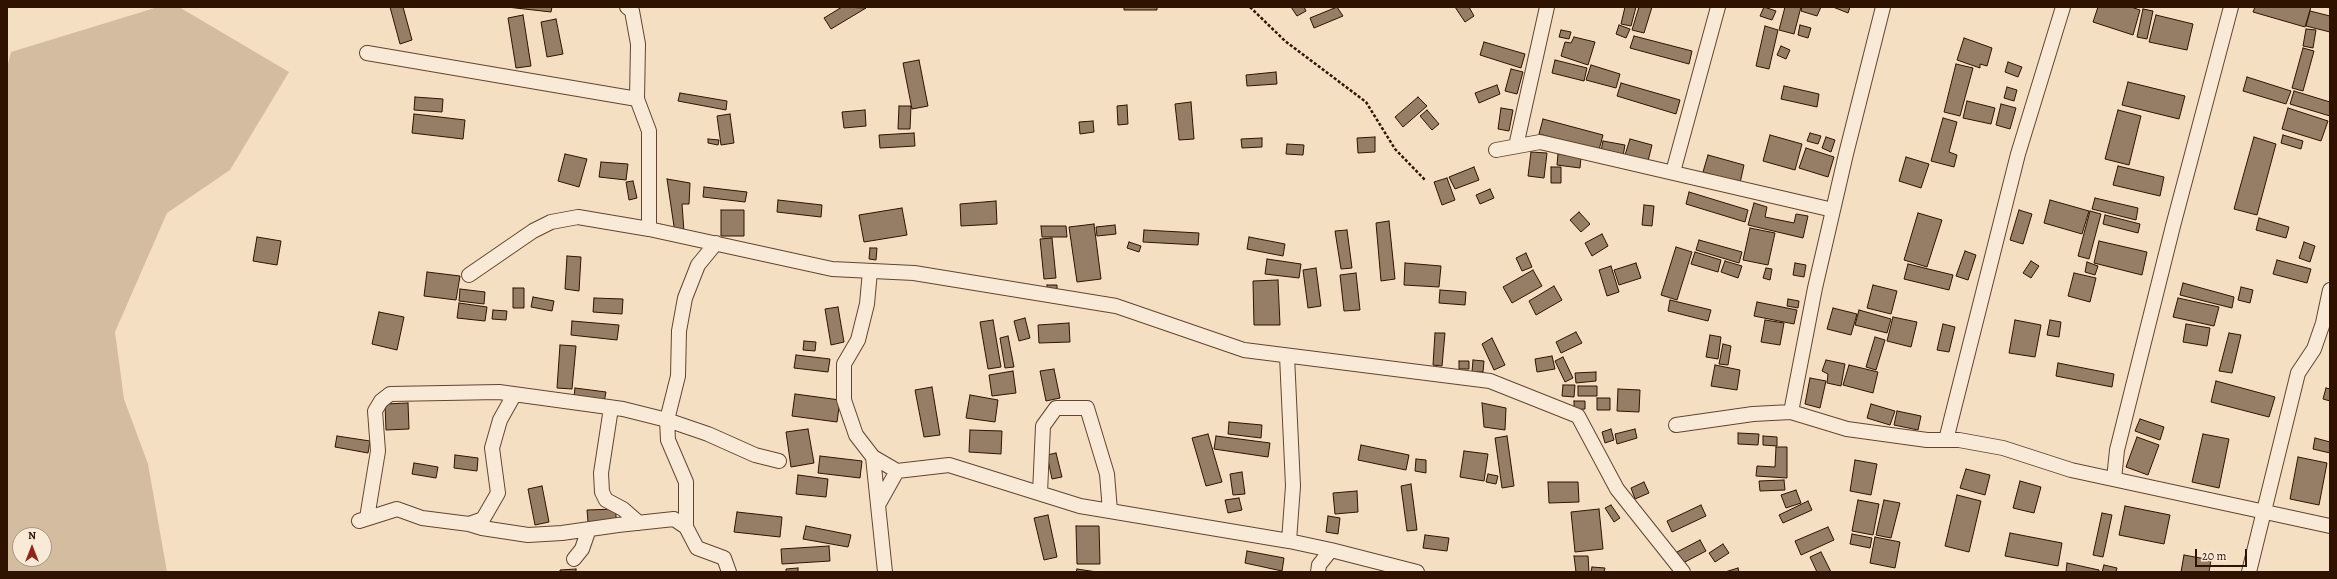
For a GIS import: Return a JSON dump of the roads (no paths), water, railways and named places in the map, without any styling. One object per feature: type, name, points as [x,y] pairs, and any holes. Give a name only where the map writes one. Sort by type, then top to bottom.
[{"type":"street","points":[[627,7],[632,11],[638,44],[637,100],[649,131],[649,228]]},
{"type":"street","points":[[1516,146],[1547,7]]},
{"type":"street","points":[[1673,172],[1718,7]]},
{"type":"street","points":[[1791,412],[1815,288],[1883,7]]},
{"type":"street","points":[[1946,440],[2018,154],[2063,7]]},
{"type":"street","points":[[2114,479],[2117,450],[2173,226],[2231,7]]},
{"type":"street","points":[[367,53],[637,100]]},
{"type":"street","points":[[1496,150],[1540,142],[1833,210]]},
{"type":"street","points":[[469,275],[533,231],[551,222],[578,217],[649,228],[832,269],[914,273],[1116,306],[1244,350],[1490,381],[1578,416],[1617,489],[1683,572]]},
{"type":"street","points":[[716,244],[698,265],[685,298],[679,332],[678,376],[667,420],[668,440],[686,482],[686,527],[696,548],[724,558],[728,572]]},
{"type":"street","points":[[870,271],[867,304],[858,340],[844,364],[844,400],[856,435],[873,457],[897,471],[949,465],[1080,506],[1289,541],[1417,572]]},
{"type":"street","points":[[2249,572],[2298,373],[2325,332],[2330,290]]},
{"type":"street","points":[[1287,356],[1293,486],[1289,541]]},
{"type":"street","points":[[686,527],[674,520],[528,535],[482,528],[469,524],[422,518],[397,509],[362,520],[378,451],[375,411],[381,401],[390,394],[499,392],[612,408],[667,420],[708,434],[755,455],[779,461]]},
{"type":"street","points":[[469,524],[483,519],[498,493],[492,448],[500,420],[514,395]]},
{"type":"street","points":[[612,408],[601,474],[602,492],[606,500],[623,509],[639,523]]},
{"type":"street","points":[[1040,493],[1043,426],[1056,408],[1087,408],[1107,474],[1110,511]]},
{"type":"street","points":[[1676,426],[1753,414],[1791,412],[1847,429],[1927,440],[1946,440],[2003,448],[2071,470],[2330,526]]},
{"type":"street","points":[[873,457],[885,572]]},
{"type":"street","points":[[878,505],[897,471]]},
{"type":"street","points":[[574,559],[582,549],[588,529]]},
{"type":"street","points":[[1318,572],[1319,566],[1331,550]]}]
